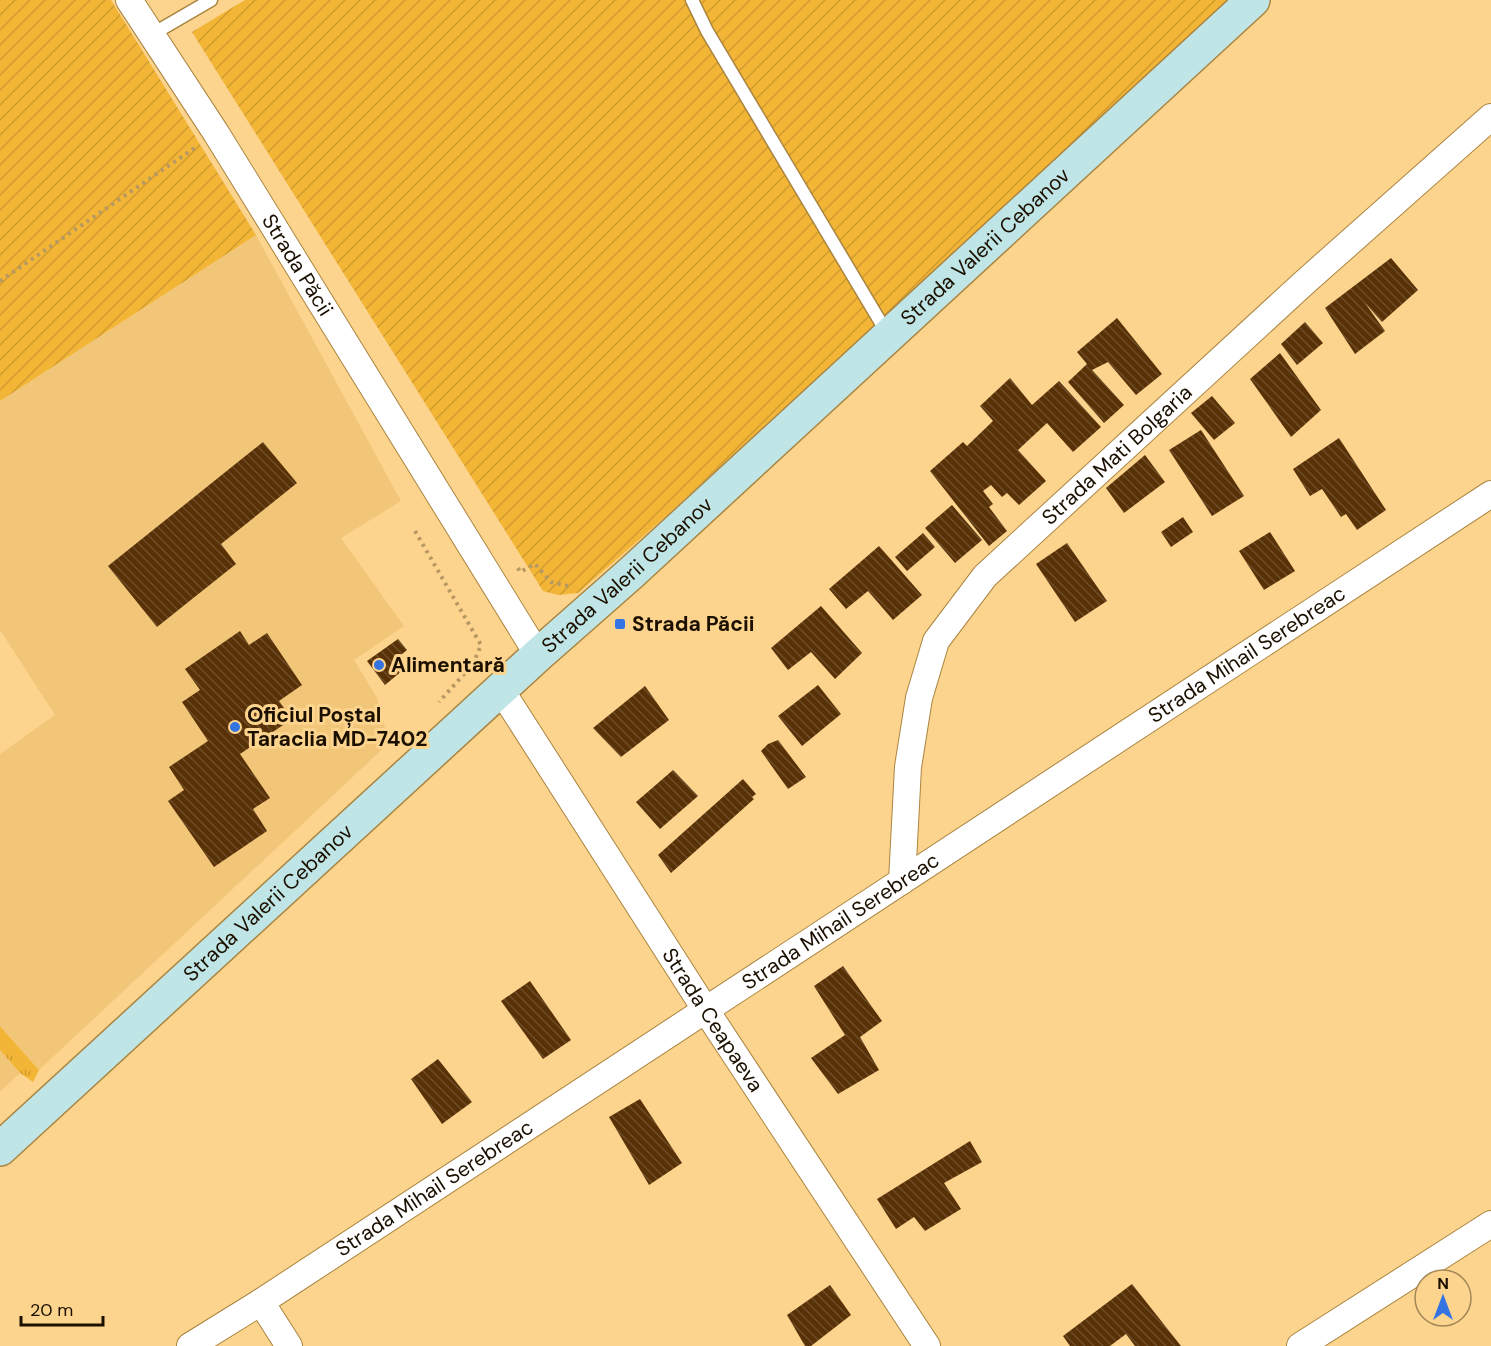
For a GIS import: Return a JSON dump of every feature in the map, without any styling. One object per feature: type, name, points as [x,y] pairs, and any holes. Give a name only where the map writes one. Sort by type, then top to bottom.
[{"type":"street","name":"Strada Păcii","points":[[129,0],[216,133],[538,655]]},
{"type":"street","name":"Strada Valerii Cebanov","points":[[0,1149],[538,655],[630,574],[1253,0]]},
{"type":"street","name":"Strada Mati Bolgaria","points":[[902,881],[908,767],[919,698],[936,641],[985,576],[1296,290],[1491,117]]},
{"type":"street","name":"Strada Mihail Serebreac","points":[[190,1346],[261,1302],[1491,494]]},
{"type":"street","name":"Strada Ceapaeva","points":[[501,690],[705,1009],[927,1346]]},
{"type":"street","points":[[1300,1346],[1491,1224]]},
{"type":"street","points":[[261,1302],[289,1346]]},
{"type":"lane","points":[[151,35],[211,0]]},
{"type":"lane","points":[[692,0],[706,31],[888,334]]},
{"type":"path","points":[[0,281],[216,133]]},
{"type":"path","points":[[415,531],[481,645],[473,664],[435,706]]},
{"type":"path","points":[[514,562],[520,572],[535,564],[551,582],[568,586],[577,580]]},
{"type":"shaded area","points":[[256,235],[401,501],[341,538],[404,626],[354,660],[377,698],[389,743],[39,1070],[0,1026],[0,754],[55,715],[0,630],[0,401]]},
{"type":"shaded area","points":[[0,1050],[20,1073],[0,1092]]},
{"type":"green space","points":[[0,0],[111,0],[256,235],[0,401]]},
{"type":"green space","points":[[245,0],[1229,0],[665,517],[578,593],[558,595],[543,591],[192,32]]},
{"type":"green space","points":[[0,1026],[39,1070],[33,1082],[20,1073],[0,1050]]},
{"type":"building","points":[[1391,258],[1418,290],[1382,322],[1365,303],[1385,331],[1355,354],[1325,308]]},
{"type":"building","points":[[1117,318],[1162,374],[1136,395],[1108,362],[1092,370],[1124,405],[1104,423],[1068,382],[1087,364],[1077,352]]},
{"type":"building","points":[[1305,322],[1323,343],[1297,365],[1281,344]]},
{"type":"building","points":[[1280,353],[1321,410],[1291,437],[1250,379]]},
{"type":"building","points":[[1010,378],[1032,405],[1059,381],[1101,427],[1073,452],[1047,423],[1018,450],[1046,481],[1019,505],[1007,493],[1002,497],[991,485],[983,491],[993,504],[989,507],[1007,531],[989,546],[930,471],[963,442],[967,446],[993,421],[980,406]]},
{"type":"building","points":[[1212,396],[1235,423],[1214,440],[1191,413]]},
{"type":"building","points":[[1201,430],[1244,496],[1212,516],[1169,450]]},
{"type":"building","points":[[1339,438],[1386,510],[1357,530],[1346,514],[1341,517],[1322,489],[1310,496],[1293,469]]},
{"type":"building","points":[[263,442],[297,483],[221,544],[236,564],[157,627],[108,566]]},
{"type":"building","points":[[1145,455],[1165,482],[1124,513],[1106,488]]},
{"type":"building","points":[[952,505],[982,540],[955,563],[925,528]]},
{"type":"building","points":[[1183,517],[1193,532],[1171,547],[1161,532]]},
{"type":"building","points":[[1270,532],[1295,571],[1264,590],[1239,551]]},
{"type":"building","points":[[923,533],[935,547],[907,571],[895,557]]},
{"type":"building","points":[[1067,543],[1107,601],[1075,622],[1036,564]]},
{"type":"building","points":[[879,546],[922,595],[893,620],[868,591],[846,609],[829,589]]},
{"type":"building","points":[[821,606],[862,653],[835,679],[811,652],[788,670],[771,648]]},
{"type":"building","points":[[240,631],[249,645],[267,633],[302,685],[279,701],[292,719],[240,754],[270,798],[253,809],[267,831],[214,867],[168,801],[184,790],[169,767],[208,741],[182,702],[200,690],[185,669]]},
{"type":"building","points":[[398,639],[407,650],[395,660],[403,670],[385,685],[367,661]]},
{"type":"building","points":[[818,685],[841,714],[802,746],[778,716]]},
{"type":"building","points":[[645,686],[669,720],[621,757],[593,728]]},
{"type":"building","points":[[778,740],[806,777],[788,789],[761,751],[768,744]]},
{"type":"building","points":[[673,770],[698,796],[660,829],[636,802]]},
{"type":"building","points":[[743,779],[756,794],[752,797],[754,799],[671,873],[658,855]]},
{"type":"building","points":[[843,966],[882,1021],[860,1037],[879,1070],[838,1094],[811,1058],[845,1035],[814,986]]},
{"type":"building","points":[[530,981],[571,1040],[543,1059],[501,1001]]},
{"type":"building","points":[[438,1059],[472,1102],[442,1124],[411,1079]]},
{"type":"building","points":[[640,1099],[682,1163],[649,1185],[609,1117]]},
{"type":"building","points":[[970,1141],[982,1162],[944,1183],[961,1209],[925,1231],[914,1217],[896,1229],[877,1199]]},
{"type":"building","points":[[1132,1284],[1181,1346],[1135,1346],[1126,1334],[1110,1346],[1070,1346],[1063,1336]]},
{"type":"building","points":[[830,1285],[851,1315],[811,1346],[805,1346],[787,1315]]},
{"type":"place","name":"Strada Păcii","points":[[620,624]]},
{"type":"place","name":"Alimentară","points":[[379,665]]},
{"type":"place","name":"Oficiul Poștal Taraclia MD-7402","points":[[235,727]]}]
